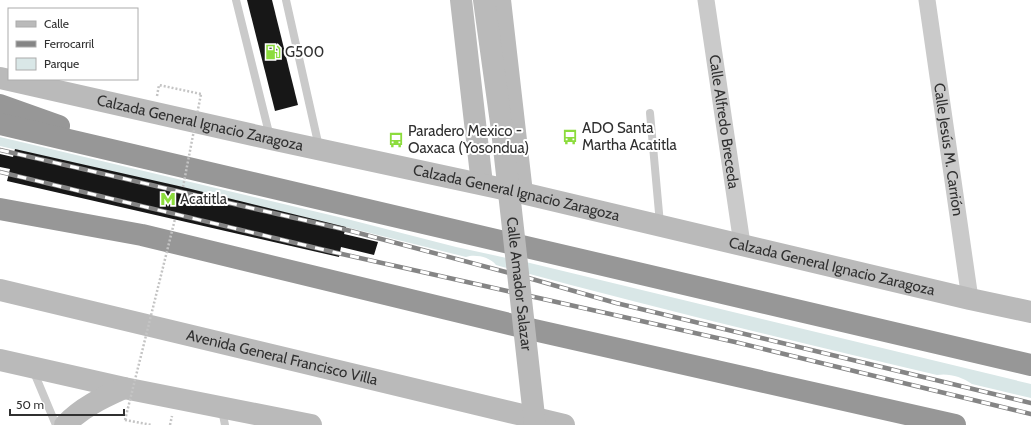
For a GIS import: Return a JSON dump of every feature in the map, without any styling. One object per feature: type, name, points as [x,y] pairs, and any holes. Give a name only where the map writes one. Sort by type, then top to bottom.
[{"type":"highway","points":[[0,105],[156,160]]},
{"type":"highway","points":[[0,124],[1031,365]]},
{"type":"highway","points":[[0,209],[142,235],[534,330],[955,425]]},
{"type":"main road","points":[[461,0],[482,184]]},
{"type":"main road","name":"Calle Amador Salazar","points":[[484,0],[502,130],[535,425]]},
{"type":"main road","points":[[500,0],[522,193]]},
{"type":"main road","name":"Calzada General Ignacio Zaragoza","points":[[9,80],[271,139],[522,193],[970,299],[1031,312]]},
{"type":"main road","name":"Avenida General Francisco Villa","points":[[0,290],[564,425]]},
{"type":"main road","points":[[0,360],[124,388],[223,416],[301,424]]},
{"type":"main road","points":[[64,425],[76,414],[99,399],[124,388]]},
{"type":"street","name":"Calle Alfredo Breceda","points":[[706,0],[742,244]]},
{"type":"street","name":"Calle Jesús M. Carrión","points":[[927,0],[970,299]]},
{"type":"lane","points":[[236,0],[271,139]]},
{"type":"lane","points":[[286,0],[320,149]]},
{"type":"lane","points":[[650,113],[660,225]]},
{"type":"lane","points":[[32,367],[56,425]]},
{"type":"path","points":[[159,85],[201,94],[183,187]]},
{"type":"path","points":[[152,425],[125,420],[176,220]]},
{"type":"green space","points":[[0,137],[1031,384],[1031,398],[972,384],[955,376],[937,375],[606,294],[496,265],[490,260],[482,257],[466,257],[346,227],[0,146]]},
{"type":"building","name":"G500","points":[[247,0],[272,0],[298,105],[275,111]]},
{"type":"building","points":[[15,149],[183,187],[346,227],[344,234],[378,242],[374,255],[341,247],[339,257],[7,181],[10,169],[0,167],[0,154],[13,157]]},
{"type":"railway","points":[[0,150],[351,231],[616,303],[1031,403]]},
{"type":"railway","points":[[0,172],[333,252],[735,342],[1031,414]]},
{"type":"place","name":"G500","points":[[273,52]]},
{"type":"place","name":"ADO Santa Martha Acatitla","points":[[570,137]]},
{"type":"place","name":"Paradero Mexico - Oaxaca (Yosondua)","points":[[396,140]]},
{"type":"place","name":"Acatitla","points":[[168,199]]}]
